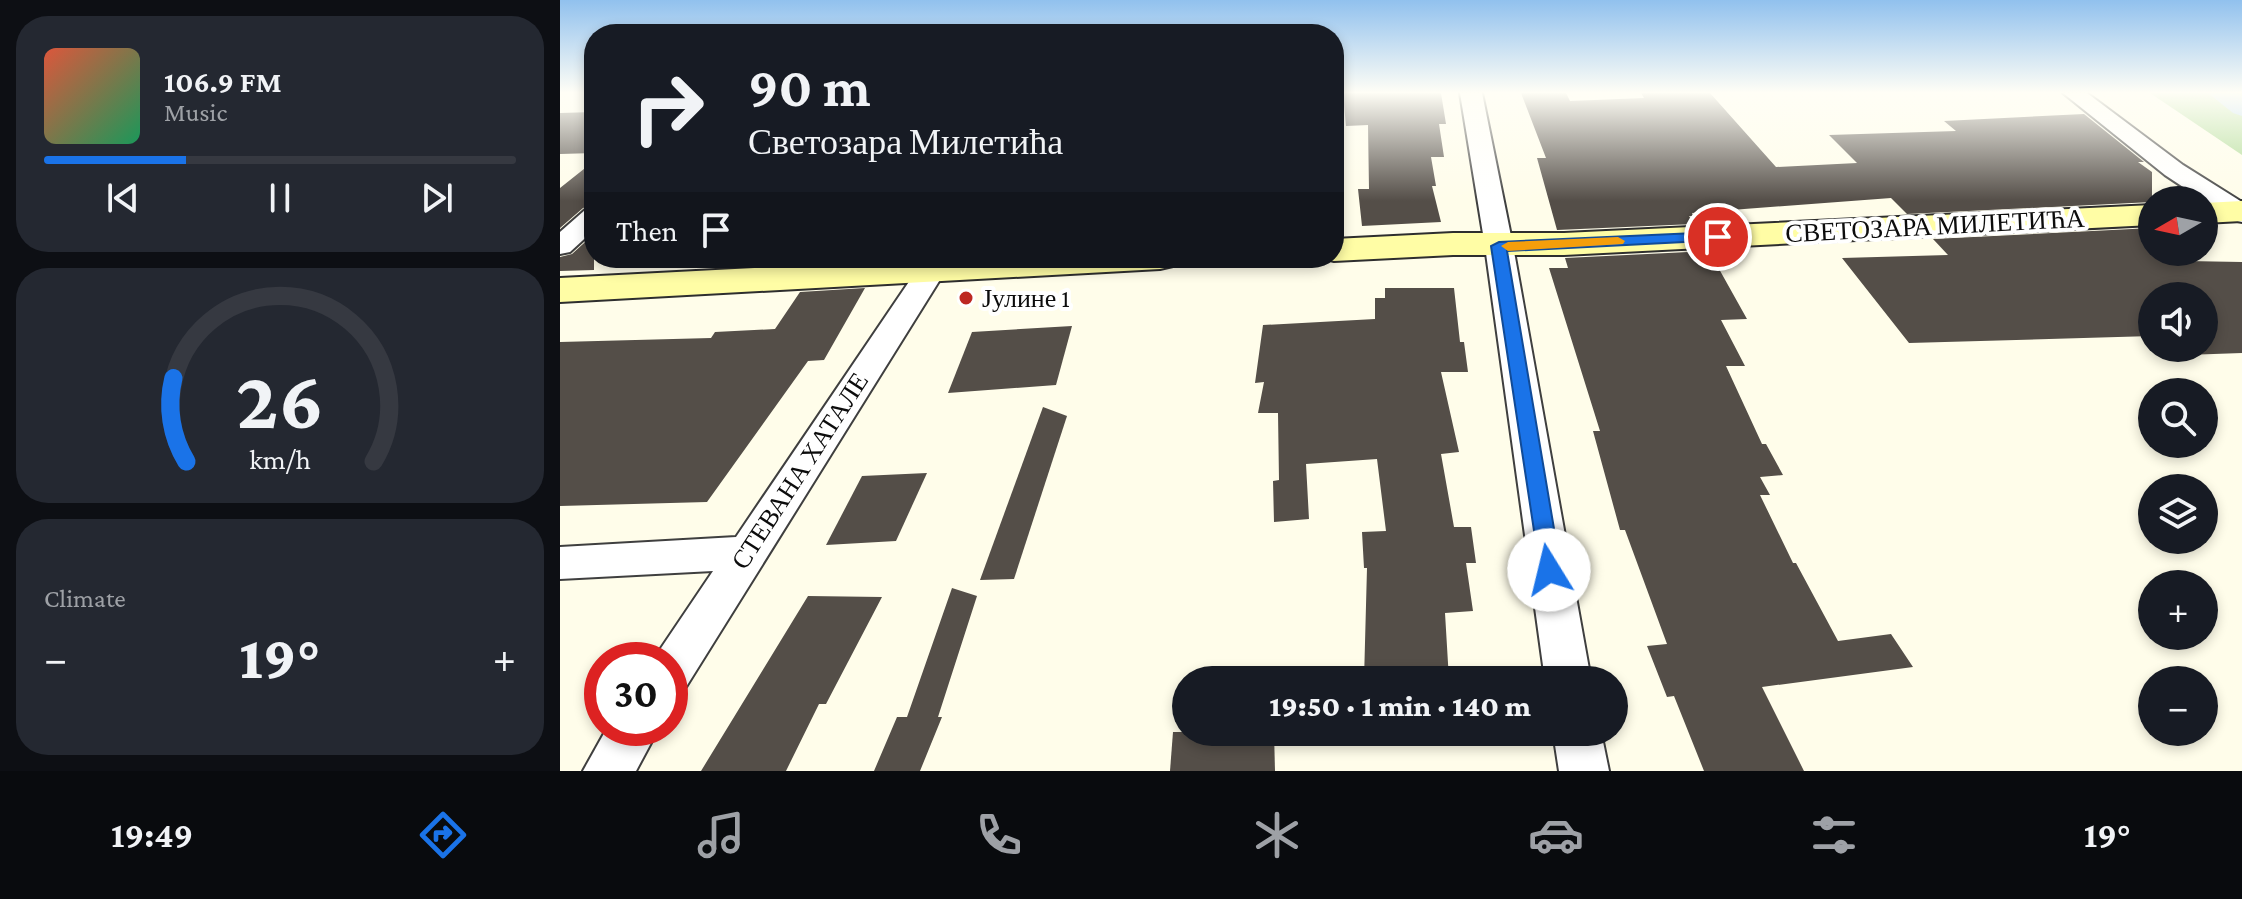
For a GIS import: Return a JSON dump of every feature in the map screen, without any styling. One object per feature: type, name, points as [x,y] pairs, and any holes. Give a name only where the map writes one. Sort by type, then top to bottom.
[{"type":"main road","points":[[2218,213],[2241,212]]},
{"type":"main road","name":"СВЕТОЗАРА МИЛЕТИЋА","points":[[1344,249],[1453,244],[1499,246],[2138,216]]},
{"type":"main road","points":[[560,290],[969,268]]},
{"type":"street","points":[[1478,129],[1566,666]]},
{"type":"street","points":[[2120,129],[2174,170],[2241,212]]},
{"type":"street","points":[[560,246],[584,225]]},
{"type":"street","name":"СТЕВАНА ХАТАЛЕ","points":[[688,644],[931,270]]},
{"type":"street","points":[[560,563],[745,553]]},
{"type":"street","points":[[608,771],[624,746]]},
{"type":"street","points":[[1580,746],[1584,771]]},
{"type":"green space","points":[[2203,129],[2242,129],[2242,155]]},
{"type":"building","points":[[560,129],[584,129],[584,153],[560,154]]},
{"type":"building","points":[[1368,129],[1440,129],[1444,157],[1431,157],[1436,186],[1432,186],[1441,222],[1362,226],[1358,189],[1369,189]]},
{"type":"building","points":[[1535,129],[1742,129],[1776,167],[1857,163],[1829,135],[1956,131],[1954,129],[2103,129],[2144,162],[2138,162],[2152,172],[2152,186],[2138,186],[2138,203],[1907,214],[1891,198],[1692,213],[1693,216],[1689,216],[1694,224],[1557,230],[1537,158],[1546,158]]},
{"type":"building","points":[[584,169],[584,208],[560,228],[560,188]]},
{"type":"building","points":[[2138,229],[2138,266],[2218,266],[2218,262],[2242,262],[2242,353],[2218,354],[2218,282],[2138,282],[2138,336],[1909,343],[1842,258],[1948,255],[1933,239]]},
{"type":"building","points":[[584,243],[584,268],[594,270],[560,271],[560,257],[572,254]]},
{"type":"building","points":[[1709,251],[1747,319],[1721,320],[1745,366],[1726,366],[1762,444],[1766,444],[1783,475],[1760,477],[1770,495],[1760,495],[1793,563],[1796,563],[1838,641],[1891,634],[1913,667],[1762,687],[1804,771],[1704,771],[1674,696],[1667,697],[1647,646],[1667,644],[1625,530],[1620,530],[1593,431],[1600,431],[1549,268],[1568,268],[1565,258]]},
{"type":"building","points":[[865,288],[824,360],[808,361],[707,502],[560,506],[560,342],[711,338],[715,332],[775,329],[800,292]]},
{"type":"building","points":[[1385,288],[1454,288],[1460,342],[1464,342],[1468,372],[1441,372],[1459,452],[1441,454],[1454,527],[1471,527],[1476,563],[1466,563],[1473,611],[1445,613],[1448,666],[1364,666],[1367,568],[1364,568],[1362,532],[1386,531],[1377,459],[1306,464],[1309,519],[1274,522],[1273,481],[1279,480],[1278,413],[1258,413],[1264,382],[1255,383],[1263,325],[1375,319],[1375,298],[1385,298]]},
{"type":"building","points":[[1072,326],[1056,385],[948,393],[972,332]]},
{"type":"building","points":[[1043,407],[1067,416],[1014,579],[980,580]]},
{"type":"building","points":[[927,473],[896,541],[826,545],[862,476]]},
{"type":"building","points":[[952,588],[977,596],[938,717],[942,717],[920,771],[874,771],[897,717],[907,717]]},
{"type":"building","points":[[808,596],[882,597],[826,704],[819,704],[786,771],[701,771]]},
{"type":"building","points":[[1172,745],[1274,746],[1275,771],[1170,771]]},
{"type":"slow traffic","points":[[1508,246],[1618,241]]},
{"type":"place","name":"Јулине 1","points":[[966,298]]},
{"type":"route","points":[[1549,570],[1499,246],[1718,237]]}]
